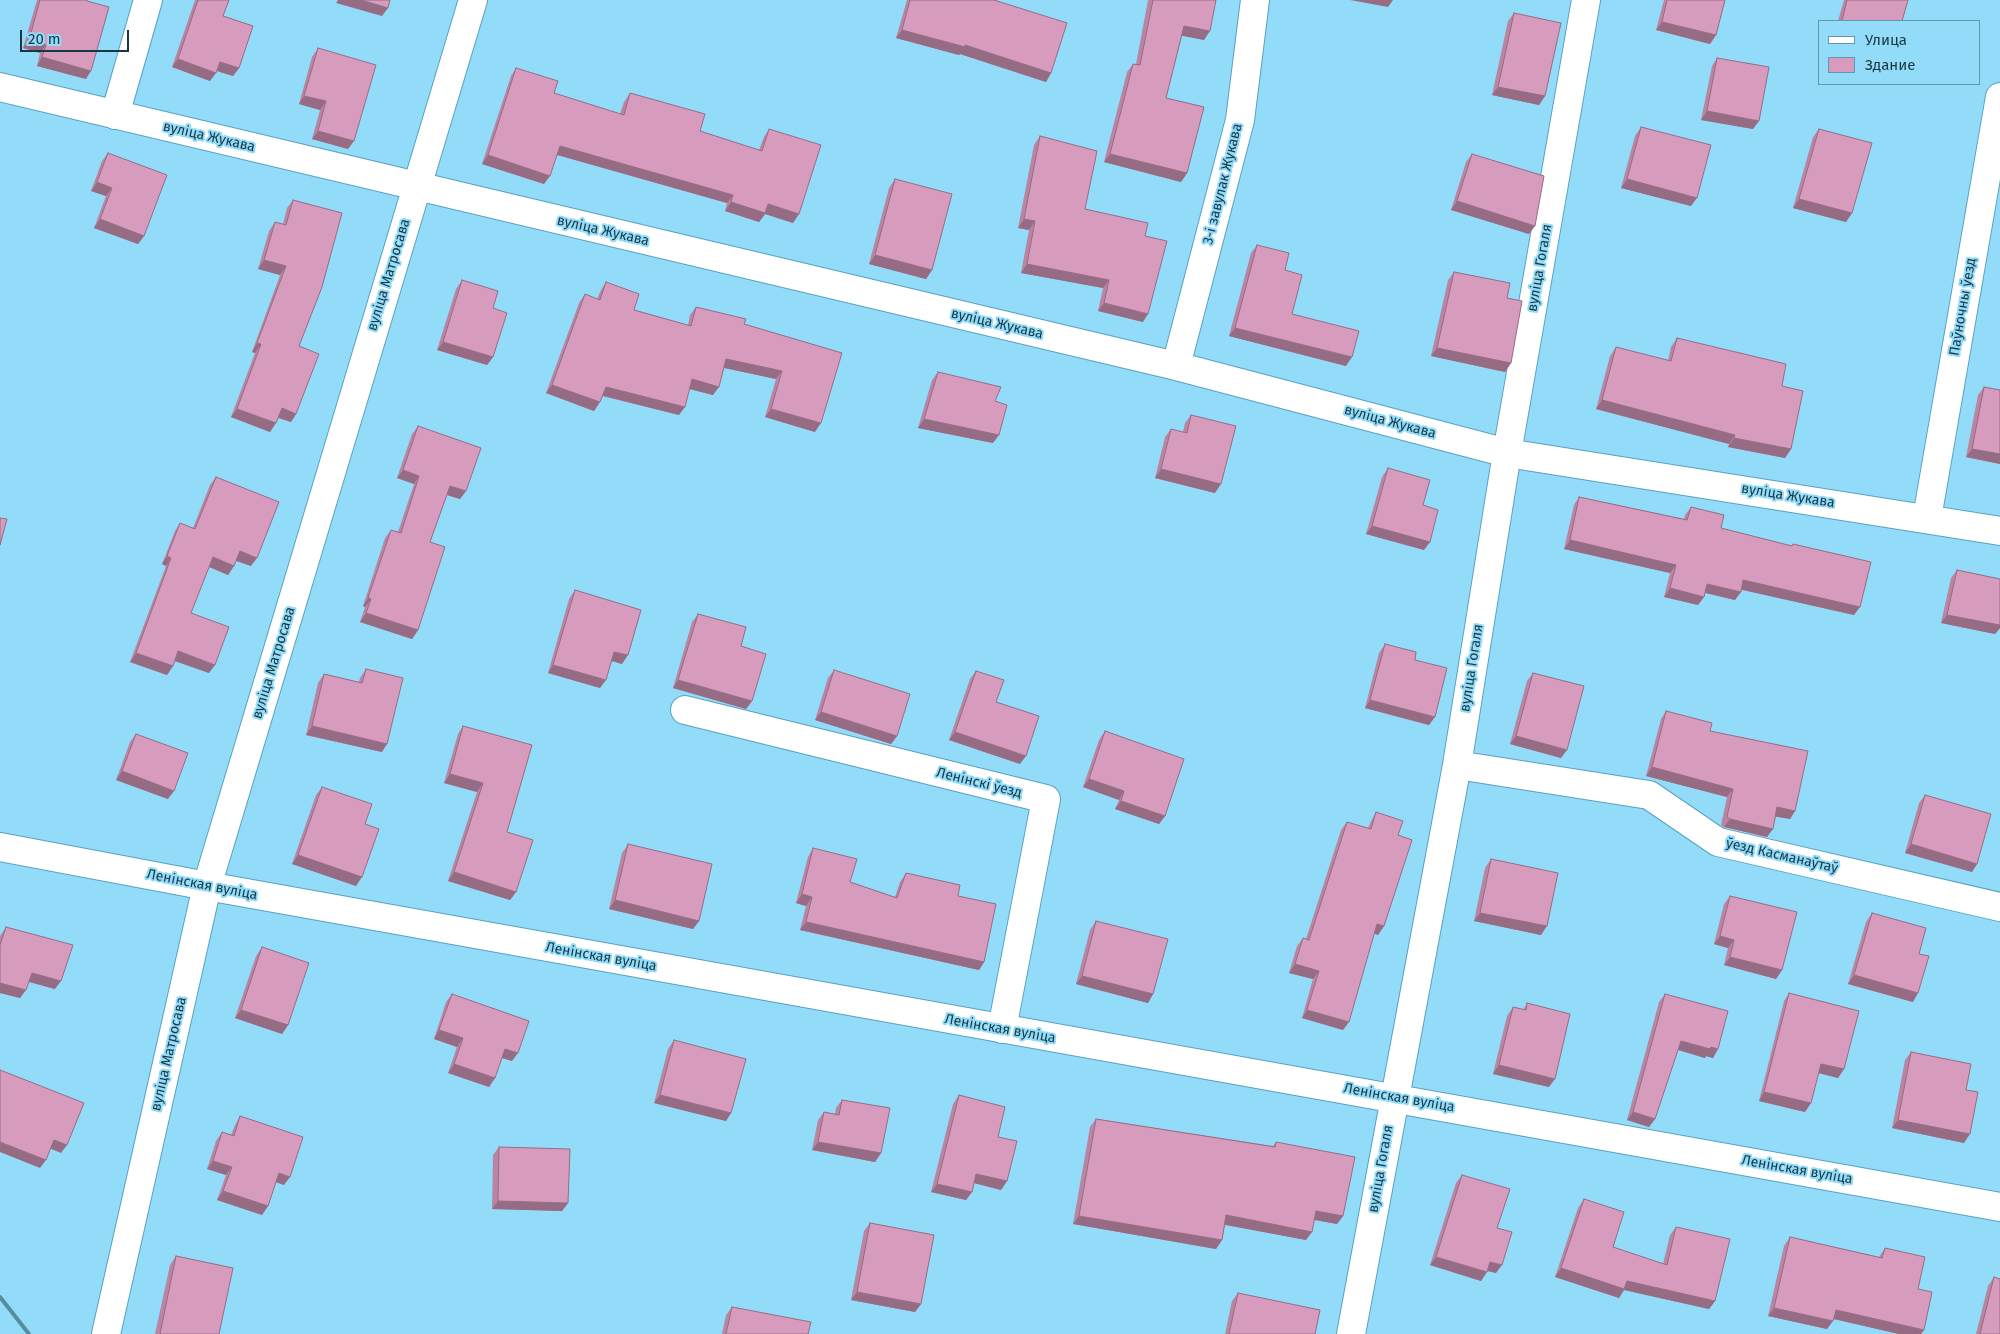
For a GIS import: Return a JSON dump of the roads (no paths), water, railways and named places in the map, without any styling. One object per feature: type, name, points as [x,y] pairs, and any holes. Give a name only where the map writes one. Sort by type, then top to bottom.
[{"type":"street","points":[[115,115],[148,0]]},
{"type":"street","name":"вуліца Матросава","points":[[106,1334],[207,886],[473,0]]},
{"type":"street","name":"3-і завулак Жукава","points":[[1176,366],[1240,120],[1256,0]]},
{"type":"street","name":"вуліца Гогаля","points":[[1351,1334],[1457,765],[1507,453],[1586,0]]},
{"type":"street","name":"вуліца Жукава","points":[[0,87],[1176,366],[1507,453],[2000,531]]},
{"type":"street","name":"Паўночны ўезд","points":[[1927,518],[2000,97]]},
{"type":"street","name":"Ленінскі ўезд","points":[[685,710],[1046,799],[1002,1030]]},
{"type":"street","name":"ўезд Касманаўтаў","points":[[1457,765],[1650,795],[1718,842],[2000,907]]},
{"type":"street","name":"Ленінская вуліца","points":[[0,847],[1002,1030],[1394,1097],[2000,1207]]},
{"type":"railway","points":[[0,1297],[29,1334]]}]
